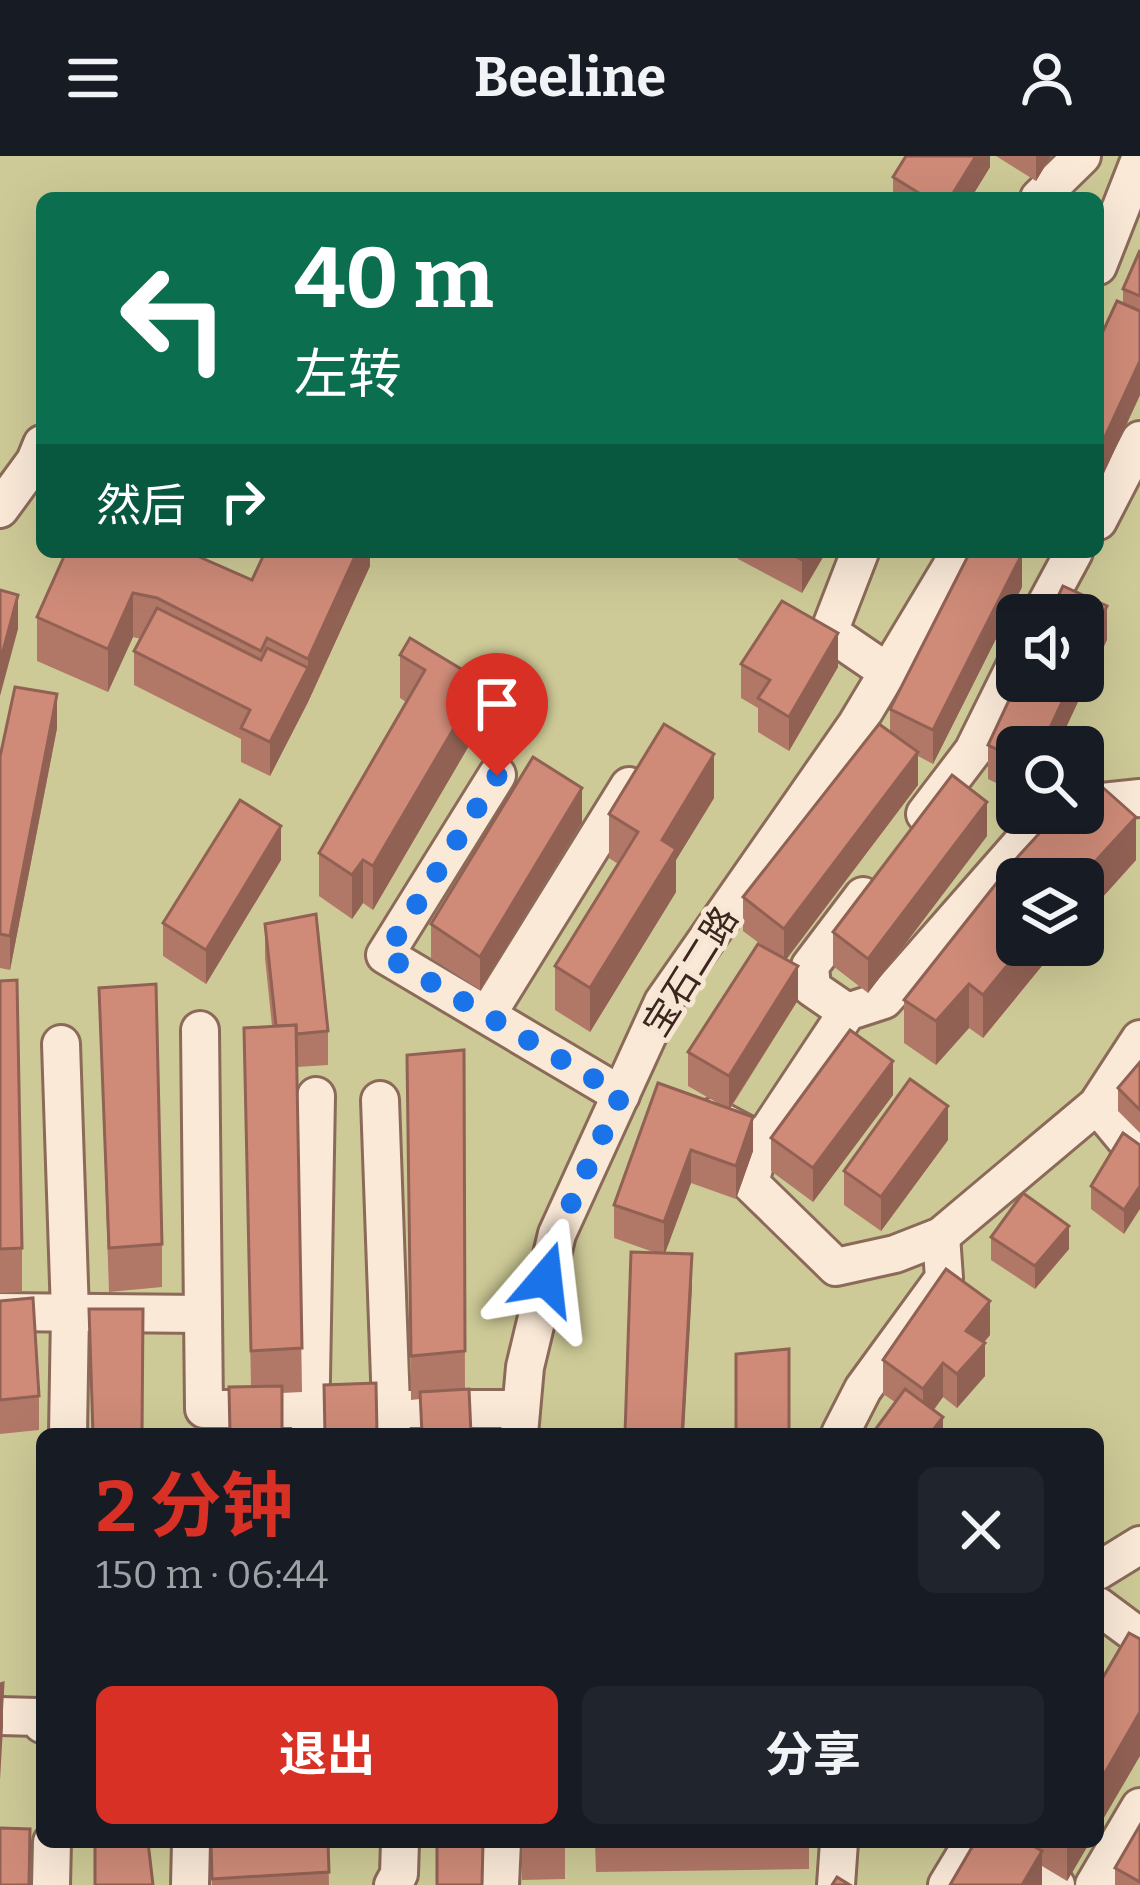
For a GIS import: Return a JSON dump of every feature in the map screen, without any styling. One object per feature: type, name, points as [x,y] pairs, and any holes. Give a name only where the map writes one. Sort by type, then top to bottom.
[{"type":"street","points":[[1045,192],[1082,156]]},
{"type":"street","points":[[1104,251],[1140,160]]},
{"type":"street","points":[[1104,509],[1140,440]]},
{"type":"street","points":[[0,509],[36,459]]},
{"type":"street","points":[[858,558],[829,632],[889,673]]},
{"type":"street","name":"宝石二路","points":[[520,1422],[525,1367],[557,1234],[663,1002],[889,673],[956,558]]},
{"type":"street","points":[[1051,594],[1071,558]]},
{"type":"street","points":[[905,840],[974,751],[998,702]]},
{"type":"street","points":[[497,776],[385,955],[487,1015],[626,1084],[677,1098],[761,1142]]},
{"type":"street","points":[[487,1015],[629,785]]},
{"type":"street","points":[[1104,802],[1140,798]]},
{"type":"street","points":[[1030,834],[884,1000],[848,1012],[761,1142],[750,1183],[836,1267],[895,1254],[941,1236],[1097,1105],[1140,1039]]},
{"type":"street","points":[[848,1012],[812,988],[810,965],[878,876]]},
{"type":"street","points":[[200,1030],[204,1422],[520,1422]]},
{"type":"street","points":[[61,1044],[70,1312],[68,1428]]},
{"type":"street","points":[[311,1421],[316,1096]]},
{"type":"street","points":[[380,1100],[391,1421]]},
{"type":"street","points":[[1097,1105],[1140,1157]]},
{"type":"street","points":[[843,1428],[862,1389],[944,1278],[941,1236]]},
{"type":"street","points":[[0,1312],[203,1314]]},
{"type":"street","points":[[1104,1567],[1140,1545]]},
{"type":"street","points":[[1104,1610],[1140,1637]]},
{"type":"street","points":[[0,1716],[36,1717]]},
{"type":"street","points":[[1094,1885],[1140,1807]]},
{"type":"street","points":[[51,1885],[52,1848]]},
{"type":"street","points":[[190,1885],[191,1848]]},
{"type":"street","points":[[392,1885],[399,1874],[400,1848]]},
{"type":"street","points":[[500,1885],[502,1848]]},
{"type":"street","points":[[836,1885],[839,1848]]},
{"type":"street","points":[[947,1885],[969,1848]]},
{"type":"street","points":[[997,1848],[1056,1885]]},
{"type":"shaded area","points":[[0,156],[1140,156],[1140,1885],[0,1885]]},
{"type":"building","points":[[906,156],[976,156],[954,192],[917,192],[893,177]]},
{"type":"building","points":[[1140,250],[1140,296],[1123,289]]},
{"type":"building","points":[[1117,301],[1140,311],[1140,361],[1104,439],[1104,329]]},
{"type":"building","points":[[63,558],[202,558],[252,580],[262,558],[354,558],[308,659],[267,638],[261,651],[157,598],[133,593],[108,649],[37,617]]},
{"type":"building","points":[[967,558],[1020,558],[1002,594],[996,594],[996,605],[933,730],[890,709]]},
{"type":"building","points":[[0,590],[18,595],[0,662]]},
{"type":"building","points":[[782,601],[838,633],[789,717],[758,698],[770,680],[741,664]]},
{"type":"building","points":[[157,608],[261,660],[267,648],[308,668],[270,742],[241,728],[250,710],[134,651]]},
{"type":"building","points":[[410,638],[466,672],[461,687],[474,694],[373,866],[363,860],[352,875],[319,853],[425,670],[400,655]]},
{"type":"building","points":[[15,687],[57,694],[10,936],[0,934],[0,757]]},
{"type":"building","points":[[1008,702],[1062,702],[1051,726],[997,726]]},
{"type":"building","points":[[664,724],[714,754],[662,840],[676,849],[590,988],[555,966],[638,832],[609,814]]},
{"type":"building","points":[[879,724],[918,752],[784,929],[743,897]]},
{"type":"building","points":[[533,757],[582,788],[480,957],[431,924]]},
{"type":"building","points":[[952,775],[987,802],[868,959],[833,932]]},
{"type":"building","points":[[1104,789],[1136,817],[1098,858],[1017,858],[1039,834],[1104,834]]},
{"type":"building","points":[[240,800],[281,826],[206,950],[163,923]]},
{"type":"building","points":[[996,884],[996,966],[1007,966],[983,995],[969,984],[936,1021],[904,1000]]},
{"type":"building","points":[[316,914],[328,1031],[296,1034],[296,1025],[276,1026],[265,924]]},
{"type":"building","points":[[758,944],[798,966],[729,1076],[688,1052]]},
{"type":"building","points":[[17,980],[22,1248],[0,1249],[0,981]]},
{"type":"building","points":[[156,984],[162,1244],[109,1248],[99,988]]},
{"type":"building","points":[[296,1025],[302,1348],[251,1351],[244,1028]]},
{"type":"building","points":[[850,1030],[893,1061],[813,1168],[771,1138]]},
{"type":"building","points":[[464,1050],[465,1351],[411,1356],[407,1055]]},
{"type":"building","points":[[1140,1062],[1140,1110],[1118,1088]]},
{"type":"building","points":[[910,1079],[948,1106],[881,1197],[844,1171]]},
{"type":"building","points":[[658,1083],[753,1117],[736,1166],[691,1150],[664,1222],[614,1205]]},
{"type":"building","points":[[1123,1133],[1140,1145],[1140,1186],[1124,1210],[1091,1186]]},
{"type":"building","points":[[1023,1193],[1069,1226],[1035,1266],[991,1237]]},
{"type":"building","points":[[631,1252],[692,1254],[682,1428],[625,1428]]},
{"type":"building","points":[[946,1269],[990,1301],[966,1331],[985,1343],[957,1374],[943,1363],[923,1389],[883,1360]]},
{"type":"building","points":[[33,1298],[39,1396],[0,1400],[0,1301]]},
{"type":"building","points":[[89,1309],[143,1309],[142,1428],[93,1428]]},
{"type":"building","points":[[789,1349],[789,1428],[736,1428],[736,1354]]},
{"type":"building","points":[[376,1383],[377,1428],[325,1428],[324,1385]]},
{"type":"building","points":[[282,1386],[282,1428],[230,1428],[229,1387]]},
{"type":"building","points":[[469,1389],[471,1428],[422,1428],[420,1392]]},
{"type":"building","points":[[905,1389],[943,1417],[935,1428],[876,1428]]},
{"type":"building","points":[[1129,1633],[1140,1639],[1140,1712],[1104,1775],[1104,1676]]},
{"type":"building","points":[[1140,1825],[1140,1882],[1115,1868]]},
{"type":"building","points":[[0,1828],[30,1829],[29,1885],[0,1885]]},
{"type":"building","points":[[95,1848],[149,1848],[153,1885],[95,1885]]},
{"type":"building","points":[[211,1848],[328,1848],[329,1872],[212,1879]]},
{"type":"building","points":[[437,1848],[483,1848],[482,1885],[437,1885]]},
{"type":"building","points":[[972,1848],[1042,1851],[1022,1885],[950,1885]]},
{"type":"route","points":[[497,776],[385,955],[621,1095],[557,1234],[546,1279]]}]
